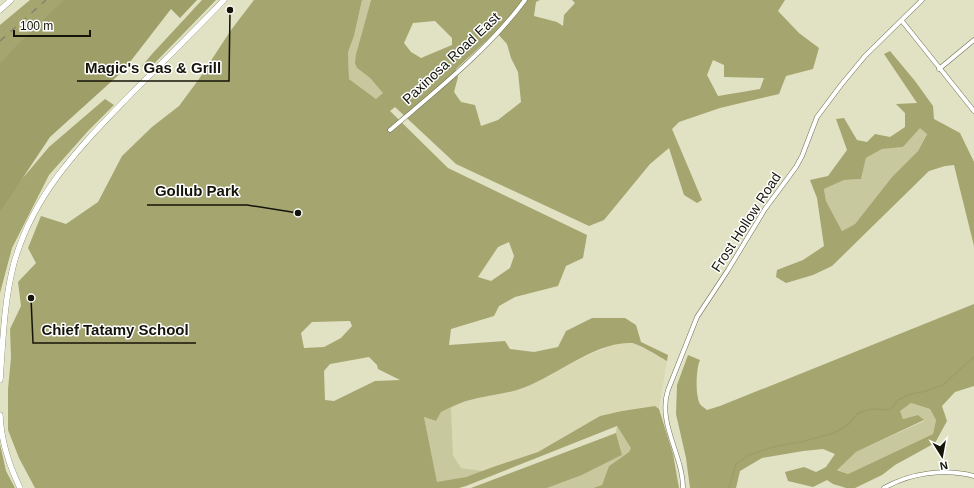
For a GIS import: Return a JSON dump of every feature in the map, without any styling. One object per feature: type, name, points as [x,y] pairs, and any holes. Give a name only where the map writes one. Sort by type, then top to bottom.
[{"type":"main road","points":[[0,10],[11,0]]},
{"type":"main road","points":[[0,380],[6,303],[14,262],[24,234],[41,199],[64,166],[87,140],[224,0]]},
{"type":"main road","points":[[0,415],[2,438],[6,454],[20,488]]},
{"type":"street","name":"Paxinosa Road East","points":[[390,130],[499,32],[525,0]]},
{"type":"street","name":"Frost Hollow Road","points":[[683,488],[683,478],[669,431],[665,400],[697,317],[765,209],[796,167],[802,156],[817,117],[865,56],[922,0]]},
{"type":"street","points":[[902,21],[974,111]]},
{"type":"street","points":[[939,69],[974,40]]},
{"type":"street","points":[[884,488],[907,478],[925,474],[947,472],[974,476]]},
{"type":"shaded area","points":[[30,0],[73,0],[0,74],[0,25]]},
{"type":"shaded area","points":[[64,0],[197,0],[180,18],[171,9],[123,71],[50,137],[0,212],[0,64],[16,46]]},
{"type":"shaded area","points":[[202,0],[216,0],[149,69],[142,66],[152,54]]},
{"type":"shaded area","points":[[254,0],[362,0],[354,36],[348,52],[349,79],[376,99],[383,93],[370,78],[357,68],[355,63],[356,54],[371,0],[540,0],[536,2],[534,16],[557,22],[563,26],[564,15],[575,3],[572,0],[785,0],[778,11],[799,33],[819,48],[813,69],[786,76],[779,94],[720,108],[679,122],[672,129],[702,200],[697,203],[684,195],[669,148],[650,164],[604,220],[589,226],[456,164],[395,107],[390,111],[448,168],[587,235],[583,258],[566,266],[558,286],[515,297],[499,306],[494,316],[451,329],[449,345],[505,341],[510,349],[534,352],[558,347],[566,331],[592,318],[625,318],[636,325],[641,342],[668,355],[667,361],[635,344],[618,344],[588,354],[531,385],[517,390],[472,399],[456,405],[441,412],[436,421],[424,417],[437,482],[466,477],[538,452],[600,416],[655,406],[659,409],[673,454],[679,488],[593,488],[602,485],[609,466],[629,452],[631,448],[617,426],[459,488],[35,488],[19,458],[8,430],[8,389],[11,358],[10,329],[21,306],[18,282],[36,263],[28,248],[41,216],[66,224],[98,202],[122,156],[152,127],[179,106],[199,79],[231,30]],"holes":[[[435,21],[452,38],[452,45],[421,58],[411,52],[404,43],[413,23]],[[496,32],[507,44],[511,58],[518,72],[521,102],[498,120],[481,126],[475,105],[461,102],[454,92],[458,77],[456,69]],[[713,60],[724,65],[724,77],[764,78],[760,89],[718,96],[707,75]],[[509,242],[514,256],[510,268],[491,281],[478,277],[498,247]],[[350,321],[352,326],[341,338],[324,347],[304,348],[301,333],[312,322]],[[369,357],[377,365],[378,369],[400,380],[375,381],[334,401],[325,400],[324,371],[330,364]]]},
{"type":"shaded area","points":[[362,0],[371,0],[356,54],[357,68],[370,78],[395,106],[376,99],[349,79],[348,52],[354,36]]},
{"type":"shaded area","points":[[890,51],[915,81],[933,106],[934,119],[960,133],[974,162],[974,246],[954,165],[945,166],[929,171],[832,266],[813,275],[786,283],[776,277],[777,270],[803,260],[824,246],[817,198],[810,180],[828,176],[847,150],[836,119],[844,118],[857,140],[867,142],[875,134],[890,137],[905,127],[905,113],[896,104],[917,103],[884,54]],"holes":[[[920,128],[927,134],[918,151],[892,177],[855,224],[842,231],[826,201],[824,189],[844,180],[861,179],[866,158],[882,149],[903,147]]]},
{"type":"shaded area","points":[[105,99],[114,105],[88,131],[49,175],[12,248],[0,293],[0,205],[49,147]]},
{"type":"shaded area","points":[[920,127],[927,133],[918,151],[892,177],[855,224],[842,231],[826,201],[824,189],[844,180],[861,179],[866,158],[882,149],[903,147]]},
{"type":"shaded area","points":[[974,304],[974,386],[955,392],[942,406],[947,421],[935,443],[895,465],[882,475],[855,488],[846,488],[833,484],[827,480],[813,487],[788,481],[785,472],[804,467],[816,472],[826,467],[835,454],[823,449],[762,458],[740,471],[736,488],[690,488],[686,458],[676,414],[677,385],[688,355],[700,360],[698,369],[697,395],[701,406],[707,410]],"holes":[[[911,403],[930,409],[936,420],[933,434],[848,474],[837,470],[856,452],[924,420],[918,415],[903,419],[900,411]]]},
{"type":"shaded area","points":[[634,343],[667,361],[659,409],[655,406],[600,416],[538,452],[483,471],[461,468],[453,454],[451,407],[465,401],[487,396],[550,376],[559,369],[615,344]]},
{"type":"shaded area","points":[[911,403],[930,409],[936,420],[933,434],[848,474],[836,469],[856,452],[924,421],[918,415],[903,419],[899,411]]},
{"type":"shaded area","points":[[451,407],[453,455],[461,468],[483,471],[466,477],[437,483],[424,417],[436,421],[441,412]]},
{"type":"shaded area","points":[[617,426],[632,448],[629,452],[609,466],[602,485],[593,488],[547,488],[582,475],[622,455],[616,433]]},
{"type":"shaded area","points":[[616,433],[622,455],[582,475],[547,488],[471,488]]},
{"type":"shaded area","points":[[0,444],[6,471],[15,488],[0,488]]},
{"type":"waterway","points":[[729,488],[736,464],[749,455],[769,448],[801,442],[834,433],[849,424],[858,413],[872,409],[890,410],[898,400],[911,394],[943,385],[974,357]]},
{"type":"railway","points":[[0,41],[46,0]]},
{"type":"place","name":"Magic's Gas & Grill","points":[[230,10]]},
{"type":"place","name":"Gollub Park","points":[[298,213]]},
{"type":"place","name":"Chief Tatamy School","points":[[31,298]]}]
